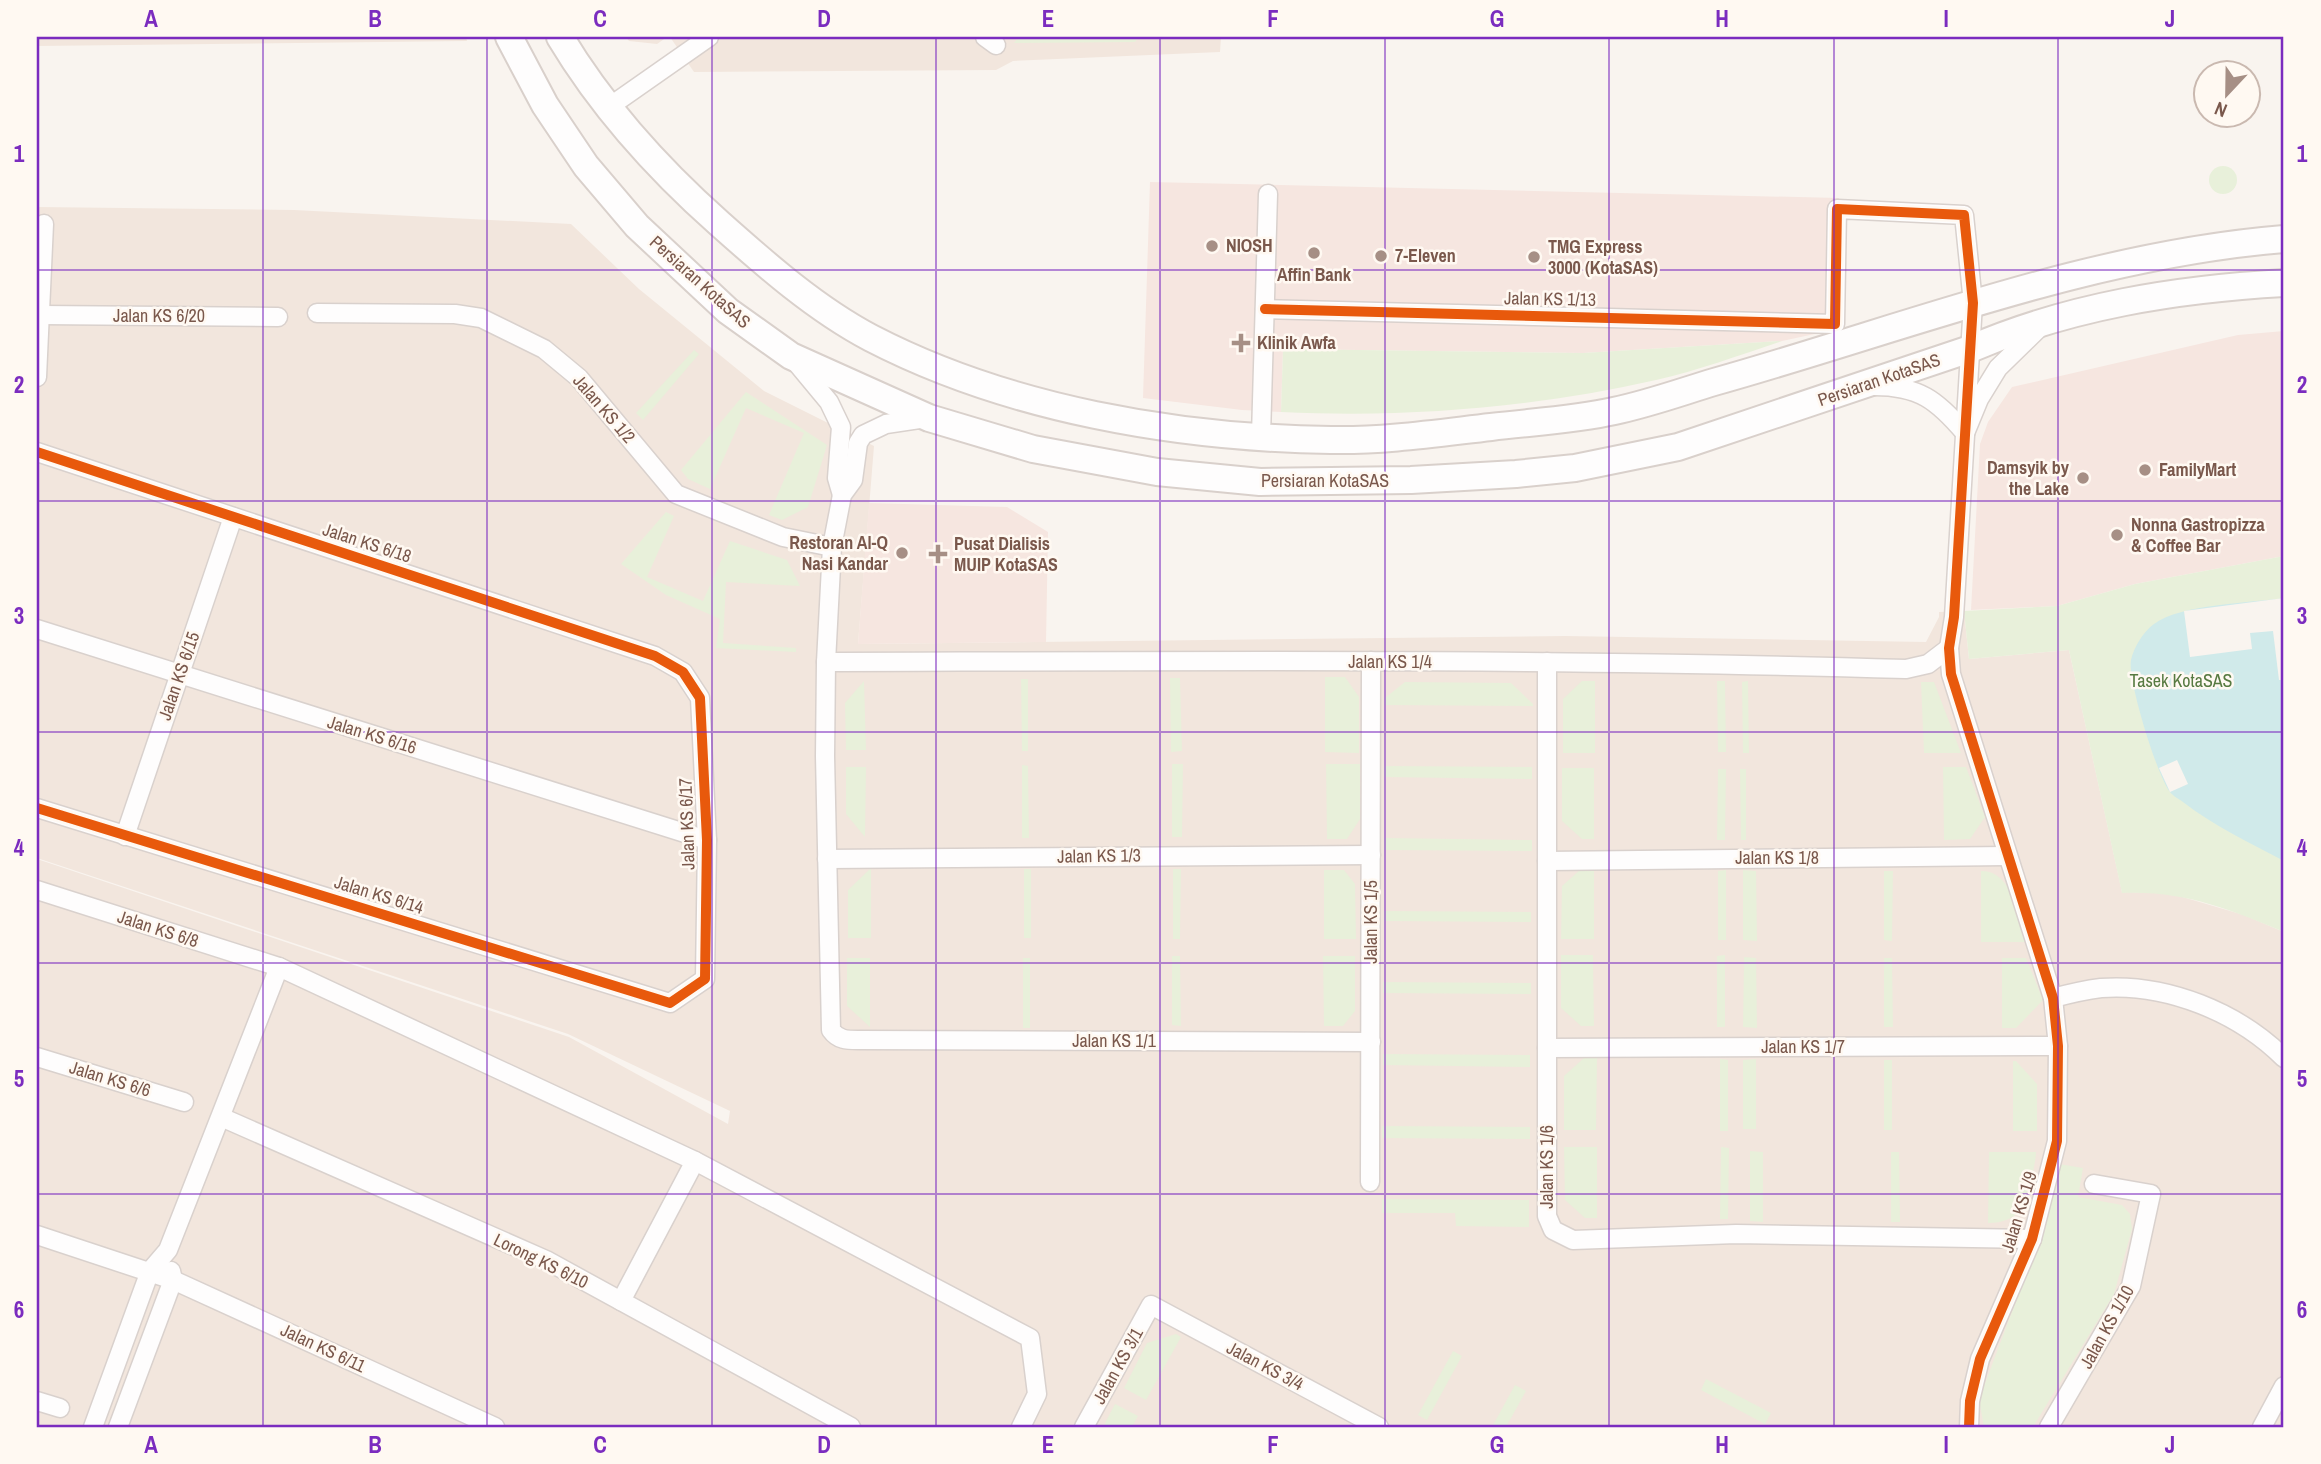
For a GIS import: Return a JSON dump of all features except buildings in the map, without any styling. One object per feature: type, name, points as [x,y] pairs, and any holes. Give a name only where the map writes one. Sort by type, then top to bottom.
[{"type":"main road","name":"Persiaran KotaSAS","points":[[509,37],[545,104],[586,166],[637,226],[728,311],[791,356],[929,418],[1033,449],[1157,472],[1260,482],[1410,480],[1574,468],[1678,447],[1970,349],[2014,331],[2095,309],[2180,291],[2284,283]]},
{"type":"main road","points":[[560,37],[577,66],[609,107],[686,194],[822,308],[867,337],[960,378],[1019,396],[1116,419],[1169,428],[1331,440],[1403,438],[1612,412],[1825,351],[2043,281],[2109,265],[2208,247],[2284,239]]},
{"type":"street","points":[[609,107],[709,37]]},
{"type":"street","points":[[1261,436],[1268,194]]},
{"type":"street","name":"Jalan KS 1/9","points":[[1835,324],[1837,209],[1964,215],[1973,303],[1954,617],[1949,648],[1951,674],[2053,998],[2058,1046],[2057,1141],[2032,1239],[1980,1359],[1970,1401],[1969,1427]]},
{"type":"street","points":[[37,377],[44,225]]},
{"type":"street","name":"Jalan KS 1/13","points":[[1265,309],[1835,324]]},
{"type":"street","name":"Jalan KS 1/2","points":[[317,313],[456,314],[481,318],[544,349],[579,378],[676,494],[783,537],[832,547]]},
{"type":"street","name":"Jalan KS 6/20","points":[[40,315],[278,317]]},
{"type":"street","points":[[1847,390],[1894,386],[1913,390],[1946,411],[1965,433],[1979,399],[1998,368],[2044,323]]},
{"type":"street","points":[[791,356],[829,402],[837,416],[841,427],[841,443],[836,478],[842,495]]},
{"type":"street","points":[[827,859],[826,662],[832,547],[842,495],[853,480],[858,443],[863,435],[901,421],[929,418]]},
{"type":"street","name":"Jalan KS 6/18","points":[[37,452],[655,656],[683,672]]},
{"type":"street","name":"Jalan KS 6/15","points":[[125,836],[233,517]]},
{"type":"street","name":"Jalan KS 6/16","points":[[37,629],[707,840]]},
{"type":"street","name":"Jalan KS 1/4","points":[[826,662],[1734,664],[1906,669],[1928,664],[1949,648]]},
{"type":"street","name":"Jalan KS 1/5","points":[[1370,1182],[1371,662]]},
{"type":"street","name":"Jalan KS 1/6","points":[[1547,663],[1547,1216],[1553,1230],[1573,1240],[1736,1234],[2032,1239]]},
{"type":"street","name":"Jalan KS 6/17","points":[[683,672],[700,698],[707,840],[705,979]]},
{"type":"street","name":"Jalan KS 6/14","points":[[37,808],[670,1003],[705,979]]},
{"type":"street","name":"Jalan KS 1/3","points":[[827,859],[1371,855]]},
{"type":"street","name":"Jalan KS 1/8","points":[[1547,860],[2007,856]]},
{"type":"street","name":"Jalan KS 1/1","points":[[827,859],[831,1030],[844,1040],[1371,1041]]},
{"type":"street","name":"Jalan KS 6/8","points":[[37,890],[279,967],[695,1161],[1030,1338],[1037,1394],[1021,1427]]},
{"type":"street","points":[[93,1427],[150,1270],[168,1250],[279,967]]},
{"type":"street","points":[[2053,998],[2100,988],[2178,998],[2219,1011],[2237,1021],[2264,1039],[2284,1058]]},
{"type":"street","name":"Jalan KS 1/7","points":[[1547,1048],[2058,1046]]},
{"type":"street","name":"Jalan KS 6/6","points":[[37,1057],[184,1102]]},
{"type":"street","name":"Lorong KS 6/10","points":[[221,1116],[546,1260],[850,1427]]},
{"type":"street","points":[[621,1301],[695,1161]]},
{"type":"street","name":"Jalan KS 1/10","points":[[2049,1427],[2131,1286],[2151,1194],[2094,1184]]},
{"type":"street","name":"Jalan KS 6/11","points":[[37,1235],[150,1270],[495,1427]]},
{"type":"street","points":[[118,1427],[173,1280],[168,1250]]},
{"type":"street","name":"Jalan KS 3/1","points":[[1084,1427],[1152,1305]]},
{"type":"street","name":"Jalan KS 3/4","points":[[1152,1305],[1379,1427]]},
{"type":"street","points":[[2262,1427],[2284,1386]]},
{"type":"street","points":[[37,1401],[60,1408]]},
{"type":"shaded area","points":[[37,37],[466,37],[467,41],[37,46]]},
{"type":"shaded area","points":[[626,37],[667,37],[657,44],[629,41]]},
{"type":"shaded area","points":[[670,37],[1221,37],[1220,52],[1013,61],[996,70],[694,72]]},
{"type":"shaded area","points":[[1150,182],[1839,198],[1835,324],[1824,332],[1782,341],[1583,353],[1283,349],[1281,412],[1143,398]]},
{"type":"shaded area","points":[[37,207],[294,210],[571,224],[639,289],[764,391],[874,446],[858,644],[1565,636],[1926,642],[1939,612],[1964,611],[1969,659],[2069,650],[2122,892],[2169,893],[2244,915],[2284,932],[2284,1427],[37,1427],[37,859],[569,1037],[728,1124],[730,1111],[568,1034],[37,858]]},
{"type":"shaded area","points":[[2284,331],[2284,556],[2135,584],[2057,606],[1971,610],[1980,444],[1988,422],[2012,387],[2238,335]]},
{"type":"shaded area","points":[[869,503],[1007,507],[1048,532],[1046,642],[858,644]]},
{"type":"green space","points":[[1019,37],[1139,37],[1135,42],[1014,43]]},
{"type":"green space","points":[[2223,166],[2233,170],[2237,180],[2233,190],[2223,194],[2213,190],[2209,180],[2213,170]]},
{"type":"green space","points":[[1782,341],[1672,376],[1563,398],[1423,412],[1281,412],[1283,349],[1583,353]]},
{"type":"green space","points":[[694,350],[699,354],[643,420],[636,413]]},
{"type":"green space","points":[[746,392],[827,445],[808,507],[782,520],[769,515],[804,433],[746,408],[710,489],[688,479],[681,470]]},
{"type":"green space","points":[[666,512],[674,516],[647,577],[703,601],[730,541],[787,560],[800,586],[726,582],[723,643],[796,648],[796,652],[716,648],[720,619],[666,595],[621,564]]},
{"type":"green space","name":"Tasek KotaSAS","points":[[2284,556],[2284,932],[2225,909],[2185,898],[2122,893],[2069,650],[1969,659],[1964,611],[2057,606],[2135,584]]},
{"type":"green space","points":[[1325,677],[1345,677],[1359,697],[1359,753],[1325,752]]},
{"type":"green space","points":[[1170,678],[1180,678],[1182,751],[1171,752]]},
{"type":"green space","points":[[1021,679],[1028,679],[1028,751],[1022,751]]},
{"type":"green space","points":[[864,681],[866,750],[846,750],[845,703]]},
{"type":"green space","points":[[1582,681],[1595,681],[1595,753],[1563,753],[1563,699]]},
{"type":"green space","points":[[1717,681],[1725,681],[1726,752],[1718,752]]},
{"type":"green space","points":[[1748,681],[1749,753],[1743,753],[1742,682]]},
{"type":"green space","points":[[1405,682],[1511,683],[1533,706],[1385,705],[1385,698]]},
{"type":"green space","points":[[1921,682],[1934,682],[1961,753],[1924,753]]},
{"type":"green space","points":[[1172,764],[1183,764],[1182,837],[1172,837]]},
{"type":"green space","points":[[1326,764],[1360,764],[1360,819],[1347,839],[1327,839]]},
{"type":"green space","points":[[1022,765],[1028,766],[1029,838],[1022,838]]},
{"type":"green space","points":[[1384,766],[1532,767],[1532,779],[1384,777]]},
{"type":"green space","points":[[846,767],[866,767],[865,837],[846,814]]},
{"type":"green space","points":[[1943,767],[1966,767],[1985,817],[1970,839],[1944,840]]},
{"type":"green space","points":[[1562,768],[1594,768],[1594,839],[1582,839],[1562,821]]},
{"type":"green space","points":[[1718,769],[1726,769],[1725,840],[1717,840]]},
{"type":"green space","points":[[1740,769],[1746,769],[1746,840],[1741,840]]},
{"type":"green space","points":[[1384,838],[1532,840],[1532,851],[1384,850]]},
{"type":"green space","points":[[871,868],[871,938],[848,938],[848,890]]},
{"type":"green space","points":[[1024,869],[1031,869],[1031,938],[1024,938]]},
{"type":"green space","points":[[1173,869],[1181,869],[1180,939],[1173,939]]},
{"type":"green space","points":[[1324,870],[1344,870],[1355,884],[1356,939],[1324,939]]},
{"type":"green space","points":[[1580,870],[1594,870],[1594,939],[1561,939],[1562,886]]},
{"type":"green space","points":[[1726,870],[1726,940],[1718,940],[1718,871]]},
{"type":"green space","points":[[1743,870],[1756,871],[1757,941],[1743,940]]},
{"type":"green space","points":[[1884,871],[1893,871],[1892,941],[1884,940]]},
{"type":"green space","points":[[1981,871],[1992,873],[2007,887],[2018,909],[2028,942],[1981,942]]},
{"type":"green space","points":[[1384,911],[1531,912],[1531,922],[1384,921]]},
{"type":"green space","points":[[1561,955],[1593,955],[1594,1026],[1581,1026],[1561,1008]]},
{"type":"green space","points":[[1725,955],[1725,1027],[1717,1027],[1717,956]]},
{"type":"green space","points":[[1172,956],[1180,956],[1181,1026],[1172,1025]]},
{"type":"green space","points":[[1323,956],[1355,956],[1355,1011],[1343,1026],[1324,1026]]},
{"type":"green space","points":[[1744,957],[1756,958],[1757,1028],[1743,1027]]},
{"type":"green space","points":[[847,958],[870,958],[870,1027],[847,1006]]},
{"type":"green space","points":[[1023,958],[1030,958],[1030,1028],[1023,1028]]},
{"type":"green space","points":[[1884,958],[1892,958],[1893,1027],[1884,1027]]},
{"type":"green space","points":[[2002,958],[2026,958],[2043,1000],[2016,1028],[2002,1028]]},
{"type":"green space","points":[[1383,982],[1531,983],[1531,994],[1383,993]]},
{"type":"green space","points":[[1383,1054],[1530,1055],[1530,1067],[1383,1065]]},
{"type":"green space","points":[[1584,1058],[1597,1058],[1596,1130],[1564,1130],[1564,1076]]},
{"type":"green space","points":[[1720,1059],[1728,1060],[1728,1131],[1720,1131]]},
{"type":"green space","points":[[1756,1059],[1756,1129],[1743,1129],[1743,1060]]},
{"type":"green space","points":[[1884,1060],[1892,1060],[1892,1130],[1884,1130]]},
{"type":"green space","points":[[2013,1061],[2037,1084],[2037,1131],[2013,1131]]},
{"type":"green space","points":[[1382,1126],[1530,1127],[1530,1139],[1382,1138]]},
{"type":"green space","points":[[1564,1147],[1597,1147],[1597,1218],[1585,1218],[1565,1200]]},
{"type":"green space","points":[[1721,1147],[1729,1148],[1728,1219],[1720,1219]]},
{"type":"green space","points":[[1750,1151],[1763,1152],[1763,1222],[1750,1221]]},
{"type":"green space","points":[[1891,1152],[1899,1152],[1900,1222],[1891,1222]]},
{"type":"green space","points":[[1989,1152],[2036,1152],[2025,1201],[2019,1212],[2005,1220],[1988,1223]]},
{"type":"green space","points":[[2059,1164],[2083,1168],[2078,1197],[2122,1205],[2130,1214],[2132,1229],[2114,1294],[2033,1427],[1984,1427],[1981,1394],[2035,1251]]},
{"type":"green space","points":[[1382,1199],[1529,1200],[1529,1227],[1456,1226],[1455,1213],[1382,1213]]},
{"type":"green space","points":[[1176,1334],[1181,1337],[1146,1400],[1124,1388],[1147,1343]]},
{"type":"green space","points":[[1453,1351],[1462,1356],[1427,1420],[1418,1415]]},
{"type":"green space","points":[[1706,1379],[1771,1413],[1765,1424],[1701,1390]]},
{"type":"green space","points":[[1515,1385],[1526,1391],[1506,1427],[1492,1427]]},
{"type":"green space","points":[[1115,1404],[1138,1416],[1132,1427],[1103,1427]]},
{"type":"water","points":[[2284,598],[2284,861],[2195,811],[2170,792],[2151,748],[2138,705],[2131,660],[2140,640],[2150,627],[2166,617],[2216,605]]},
{"type":"pier","points":[[2284,598],[2284,680],[2279,680],[2273,631],[2250,633],[2252,649],[2190,657],[2184,611]]},
{"type":"pier","points":[[2177,760],[2188,784],[2170,792],[2159,768]]},
{"type":"cycle path","points":[[1265,309],[1835,324],[1837,209],[1964,215],[1973,303],[1954,617],[1949,648],[1951,674],[2053,998],[2058,1046],[2057,1141],[2032,1239],[1980,1359],[1970,1401],[1969,1427]]},
{"type":"cycle path","points":[[37,452],[655,656],[683,672],[700,698],[707,840],[705,979],[670,1003],[37,808]]},
{"type":"place","name":"NIOSH","points":[[1212,246]]},
{"type":"place","name":"Affin Bank","points":[[1314,253]]},
{"type":"place","name":"7-Eleven","points":[[1381,256]]},
{"type":"place","name":"TMG Express 3000 (KotaSAS)","points":[[1534,257]]},
{"type":"place","name":"Klinik Awfa","points":[[1241,343]]},
{"type":"place","name":"FamilyMart","points":[[2145,470]]},
{"type":"place","name":"Damsyik by the Lake","points":[[2083,478]]},
{"type":"place","name":"Nonna Gastropizza & Coffee Bar","points":[[2117,535]]},
{"type":"place","name":"Restoran Al-Q Nasi Kandar","points":[[902,553]]},
{"type":"place","name":"Pusat Dialisis MUIP KotaSAS","points":[[938,554]]}]
